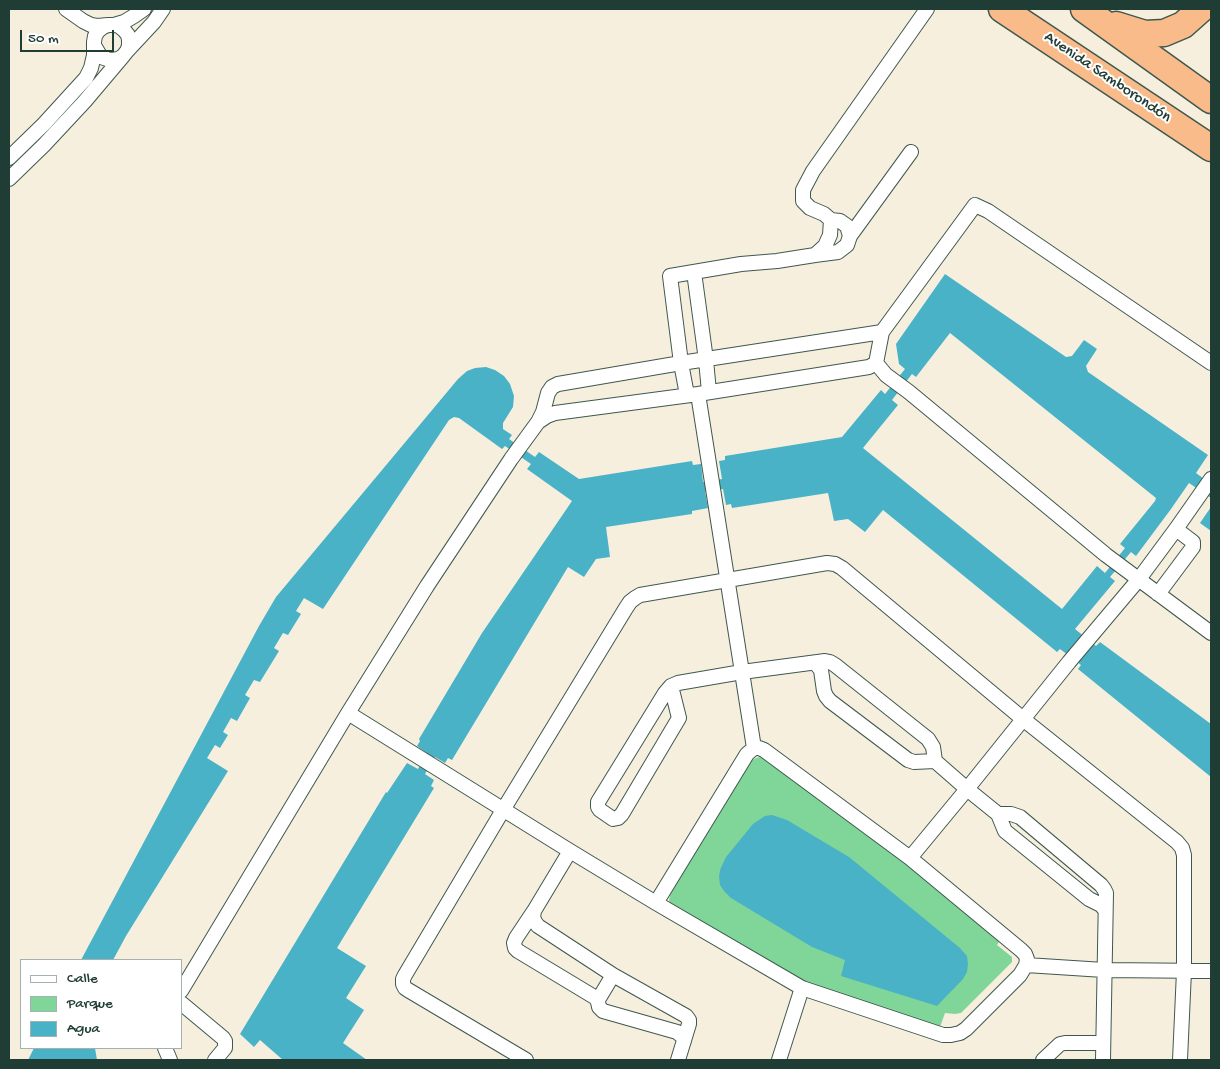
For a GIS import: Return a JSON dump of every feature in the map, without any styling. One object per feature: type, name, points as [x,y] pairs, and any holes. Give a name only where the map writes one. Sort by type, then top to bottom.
[{"type":"highway","name":"Avenida Samborondón","points":[[1002,9],[1211,148]]},
{"type":"highway","points":[[1092,14],[1145,34],[1164,34],[1183,24],[1201,9]]},
{"type":"highway","points":[[1092,14],[1211,100]]},
{"type":"street","points":[[66,9],[91,25],[119,26],[128,35],[129,40],[125,54],[118,59],[112,60],[101,57],[92,33],[83,21]]},
{"type":"street","points":[[9,158],[44,124],[86,78],[95,45],[95,36],[98,31],[103,27],[129,19],[144,9]]},
{"type":"street","points":[[9,179],[85,101],[164,9]]},
{"type":"street","points":[[850,236],[847,226],[840,221],[831,220],[824,214],[810,208],[803,201],[803,190],[813,171],[927,9]]},
{"type":"street","points":[[754,748],[698,394],[681,364],[670,276],[741,264],[838,252],[847,245],[850,236],[912,152]]},
{"type":"street","points":[[538,422],[546,416],[555,413],[698,394],[869,367],[876,364],[882,332],[975,205],[988,211],[1211,363]]},
{"type":"street","points":[[815,255],[825,246],[830,235],[831,220]]},
{"type":"street","points":[[694,272],[706,360],[698,394]]},
{"type":"street","points":[[182,989],[348,713],[427,586],[538,422],[552,387],[558,384],[882,332]]},
{"type":"street","points":[[876,364],[882,372],[909,392],[1106,555],[1211,633]]},
{"type":"street","points":[[910,858],[1139,579],[1211,479]]},
{"type":"street","points":[[1158,594],[1193,547],[1193,542],[1176,530]]},
{"type":"street","points":[[526,1060],[404,988],[403,984],[405,975],[503,810],[630,602],[640,595],[827,564],[835,564],[842,568],[1023,720],[1177,842],[1182,848],[1184,855],[1184,971],[1180,1060]]},
{"type":"street","points":[[671,686],[679,718],[622,814],[618,818],[613,819],[600,810],[598,802],[671,686],[678,683],[742,672],[825,661],[835,665],[928,739],[933,747],[936,761],[998,814],[1005,831],[1105,910]]},
{"type":"street","points":[[812,663],[816,664],[821,670],[824,691],[830,701],[908,760],[914,762],[936,761]]},
{"type":"street","points":[[348,713],[570,851],[802,988],[942,1034],[951,1035],[966,1029],[1020,975],[1026,965],[1027,959],[1025,954],[910,858],[764,750],[754,748]]},
{"type":"street","points":[[656,903],[747,754],[754,748]]},
{"type":"street","points":[[998,814],[1011,814],[1020,817],[1101,885],[1106,893],[1103,1060]]},
{"type":"street","points":[[570,851],[514,943],[518,951],[598,1000]]},
{"type":"street","points":[[534,910],[534,922],[538,926],[613,975],[686,1016],[689,1020],[678,1060]]},
{"type":"street","points":[[1026,965],[1104,970],[1211,971]]},
{"type":"street","points":[[613,975],[598,1000],[599,1007],[603,1012],[678,1032],[684,1041]]},
{"type":"street","points":[[779,1060],[802,988]]},
{"type":"street","points":[[182,1004],[225,1041],[225,1048],[215,1060]]},
{"type":"street","points":[[1043,1060],[1060,1044],[1103,1043]]},
{"type":"green space","points":[[759,757],[769,761],[900,859],[1001,939],[997,945],[1012,957],[1012,962],[961,1013],[945,1013],[940,1027],[817,988],[791,977],[670,904],[670,895],[748,763]]},
{"type":"water","points":[[945,274],[1066,357],[1072,356],[1084,340],[1097,349],[1086,366],[1088,372],[1208,455],[1196,473],[1211,484],[1211,498],[1189,483],[1136,556],[1131,552],[1110,577],[1115,581],[1075,629],[1096,646],[1100,642],[1211,724],[1211,777],[1078,669],[1081,665],[1060,649],[1057,652],[883,510],[865,532],[848,519],[834,521],[828,493],[732,508],[731,504],[726,505],[723,489],[705,491],[708,508],[692,511],[692,514],[606,527],[610,557],[596,559],[584,577],[568,567],[452,760],[448,758],[445,763],[435,757],[425,774],[434,780],[431,786],[434,788],[337,948],[366,966],[346,998],[364,1010],[343,1043],[367,1060],[283,1060],[260,1040],[254,1047],[240,1034],[386,792],[407,763],[418,769],[427,753],[417,746],[420,741],[419,739],[482,633],[572,501],[527,469],[531,464],[505,446],[502,449],[459,418],[454,417],[449,420],[323,609],[304,598],[296,611],[301,614],[288,635],[283,633],[274,648],[279,651],[260,682],[254,680],[245,695],[250,698],[237,721],[231,718],[223,732],[228,735],[220,748],[215,745],[207,758],[228,771],[114,959],[82,959],[276,597],[458,379],[467,371],[486,367],[504,376],[510,384],[514,396],[513,407],[503,423],[503,429],[512,435],[509,439],[535,457],[539,452],[579,479],[692,461],[693,465],[701,464],[703,482],[722,479],[719,461],[725,460],[725,456],[842,437],[881,390],[885,394],[905,369],[899,364],[896,344]],"holes":[[[950,333],[1156,498],[1120,544],[1125,548],[1105,573],[1097,566],[1062,609],[863,448],[898,405],[892,400],[912,374],[916,377]]]},
{"type":"water","points":[[1211,507],[1211,531],[1200,523]]},
{"type":"water","points":[[772,815],[787,820],[849,857],[960,948],[967,956],[967,972],[963,979],[937,1006],[841,976],[845,960],[812,947],[731,898],[724,891],[720,885],[719,877],[726,857],[753,824],[765,816]]},
{"type":"water","points":[[34,1049],[95,1049],[97,1060],[28,1060]]}]
